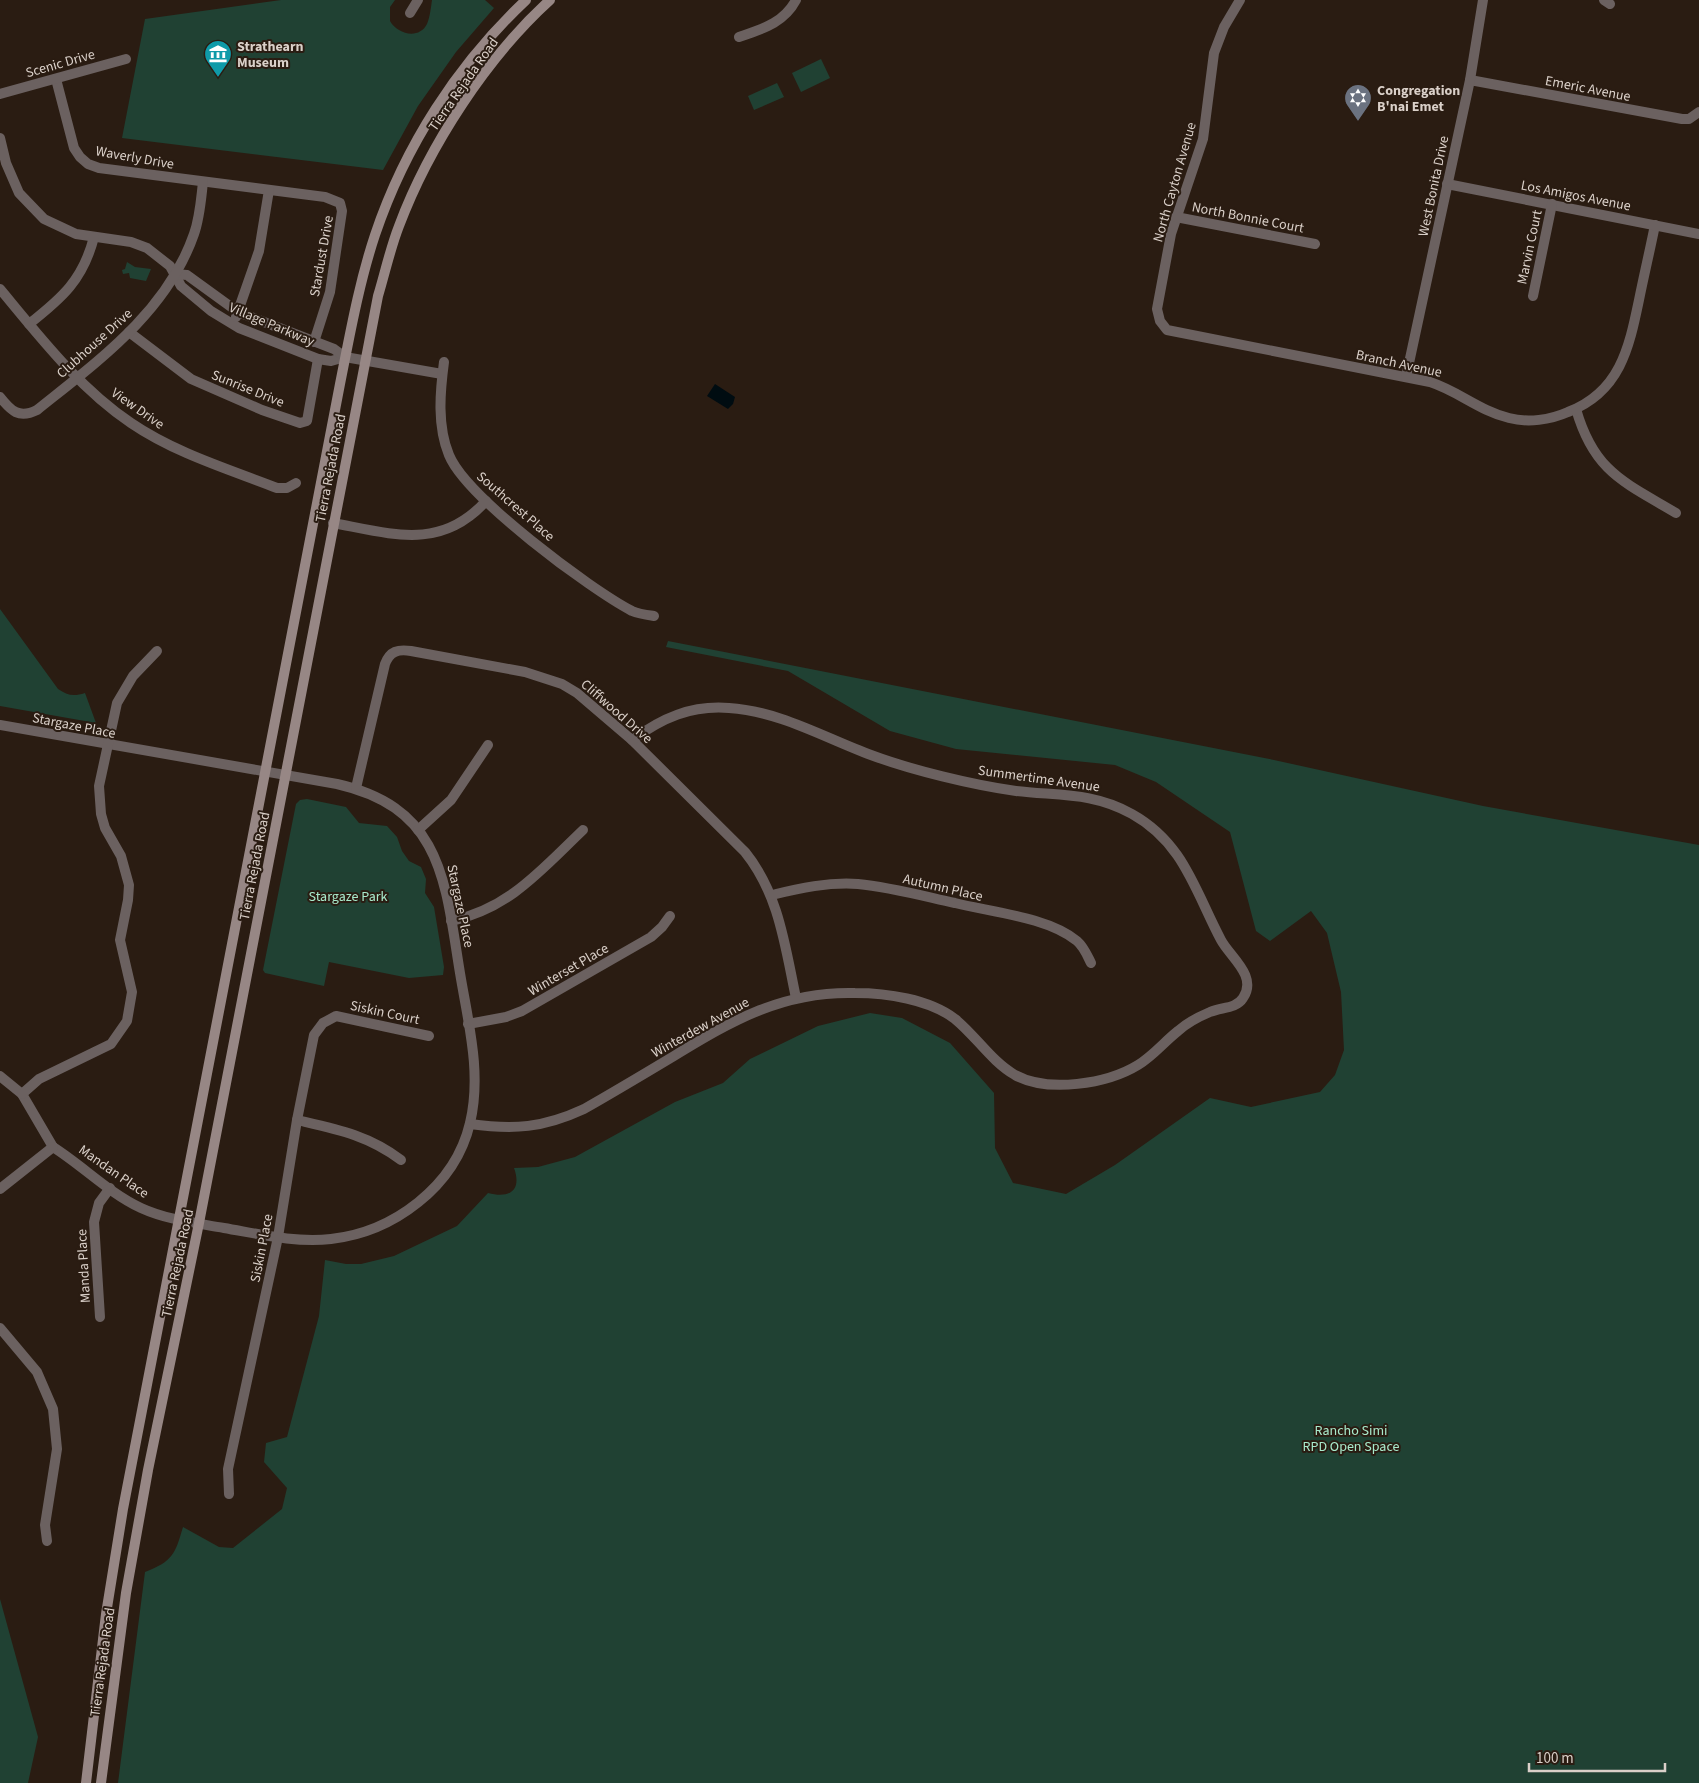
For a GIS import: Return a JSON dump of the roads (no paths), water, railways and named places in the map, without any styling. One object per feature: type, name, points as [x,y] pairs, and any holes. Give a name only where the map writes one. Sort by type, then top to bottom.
[{"type":"main road","name":"Tierra Rejada Road","points":[[86,1783],[106,1614],[122,1518],[345,357],[363,275],[388,201],[415,142],[483,44],[526,0]]},
{"type":"main road","name":"Tierra Rejada Road","points":[[101,1783],[126,1593],[148,1470],[199,1223],[364,360],[378,296],[398,227],[436,146],[502,51],[550,0]]},
{"type":"street","points":[[410,13],[418,0]]},
{"type":"street","points":[[739,37],[768,27],[782,18],[796,0]]},
{"type":"street","name":"North Cayton Avenue","points":[[1158,317],[1157,309],[1176,217],[1203,139],[1214,53],[1224,27],[1240,0]]},
{"type":"street","name":"West Bonita Drive","points":[[1406,377],[1470,80],[1483,0]]},
{"type":"street","name":"Scenic Drive","points":[[0,94],[126,59]]},
{"type":"street","name":"Waverly Drive","points":[[56,79],[74,148],[88,164],[99,168],[325,197],[340,203]]},
{"type":"street","name":"Emeric Avenue","points":[[1470,80],[1682,119],[1689,119],[1699,112]]},
{"type":"street","name":"Village Parkway","points":[[0,138],[3,164],[19,193],[44,219],[59,227],[94,237],[131,242],[147,248],[164,260],[175,274],[181,286],[211,311],[232,325],[318,359],[332,361],[345,357],[442,374]]},
{"type":"street","name":"Clubhouse Drive","points":[[0,397],[11,410],[19,415],[29,414],[78,377],[148,313],[175,274],[194,235],[199,217],[203,182]]},
{"type":"street","name":"Los Amigos Avenue","points":[[1447,184],[1699,234]]},
{"type":"street","points":[[232,325],[259,251],[269,190]]},
{"type":"street","name":"Stardust Drive","points":[[314,342],[333,278],[342,211],[340,203]]},
{"type":"street","name":"Marvin Court","points":[[1533,296],[1552,204]]},
{"type":"street","name":"North Bonnie Court","points":[[1176,217],[1316,244]]},
{"type":"street","name":"Branch Avenue","points":[[1158,317],[1167,330],[1175,333],[1444,386],[1484,410],[1509,418],[1542,420],[1576,409],[1605,388],[1626,357],[1655,225]]},
{"type":"street","points":[[29,324],[73,285],[82,272],[94,237]]},
{"type":"street","name":"Village Parkway","points":[[175,274],[187,275],[238,312],[334,349],[345,357]]},
{"type":"street","name":"View Drive","points":[[0,290],[78,377],[113,410],[160,441],[277,488],[287,488],[296,483]]},
{"type":"street","name":"Sunrise Drive","points":[[129,332],[191,379],[262,410],[300,424],[307,421],[318,359]]},
{"type":"street","name":"Southcrest Place","points":[[444,362],[441,412],[445,443],[457,471],[467,484],[543,549],[583,578],[634,612],[654,616]]},
{"type":"street","points":[[1576,409],[1587,442],[1605,467],[1623,482],[1676,513]]},
{"type":"street","points":[[333,523],[402,536],[424,535],[452,528],[476,512],[486,501]]},
{"type":"street","name":"Cliffwood Drive","points":[[356,788],[388,656],[401,650],[546,678],[578,693],[632,740],[745,852],[765,880],[772,895],[796,998]]},
{"type":"street","points":[[22,1094],[39,1079],[112,1044],[124,1027],[131,1007],[130,978],[121,952],[120,940],[128,900],[128,878],[121,856],[105,828],[99,800],[107,746],[114,716],[125,688],[157,651]]},
{"type":"street","name":"Summertime Avenue","points":[[632,740],[654,724],[680,712],[708,707],[733,708],[780,719],[898,764],[997,788],[1076,794],[1118,807],[1151,826],[1178,854],[1193,878],[1222,941],[1232,958],[1244,971],[1248,982],[1243,998],[1230,1007],[1206,1014]]},
{"type":"street","name":"Stargaze Place","points":[[0,725],[107,746],[356,788],[390,804],[406,816],[433,853],[444,878],[475,1074],[470,1124],[450,1168],[435,1187],[398,1218],[376,1228],[345,1237],[305,1240],[278,1238]]},
{"type":"street","points":[[418,830],[451,800],[488,745]]},
{"type":"street","points":[[451,922],[483,912],[511,897],[583,830]]},
{"type":"street","name":"Autumn Place","points":[[772,895],[830,884],[858,884],[889,889],[1046,925],[1077,941],[1086,951],[1091,963]]},
{"type":"street","name":"Winterset Place","points":[[468,1024],[506,1017],[535,1005],[652,937],[670,916]]},
{"type":"street","name":"Winterdew Avenue","points":[[470,1124],[521,1128],[563,1119],[584,1109],[735,1020],[767,1006],[796,998],[826,993],[857,992],[921,1003],[955,1020],[994,1059],[1016,1076],[1049,1084],[1092,1082],[1122,1074],[1151,1056],[1191,1021],[1206,1014]]},
{"type":"street","name":"Siskin Court","points":[[336,1016],[429,1036]]},
{"type":"street","name":"Siskin Place","points":[[229,1494],[228,1469],[278,1238],[297,1120],[314,1035],[323,1023],[336,1016]]},
{"type":"street","points":[[0,1076],[22,1094],[53,1147],[0,1189]]},
{"type":"street","points":[[297,1120],[343,1131],[374,1142],[401,1160]]},
{"type":"street","name":"Mandan Place","points":[[53,1147],[140,1207],[180,1219],[278,1238]]},
{"type":"street","name":"Manda Place","points":[[100,1317],[94,1222],[99,1203],[110,1188]]},
{"type":"street","points":[[0,1328],[37,1372],[53,1409],[58,1449],[45,1525],[47,1541]]},
{"type":"place","name":"Strathearn Museum","points":[[218,78]]},
{"type":"place","name":"Congregation B'nai Emet","points":[[1358,122]]},
{"type":"park label","name":"Stargaze Park","points":[[348,896]]},
{"type":"park label","name":"Rancho Simi RPD Open Space","points":[[1351,1438]]}]
